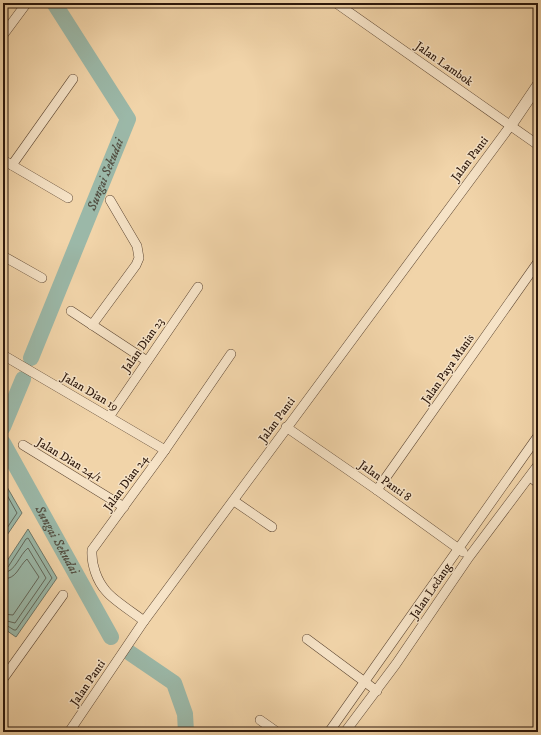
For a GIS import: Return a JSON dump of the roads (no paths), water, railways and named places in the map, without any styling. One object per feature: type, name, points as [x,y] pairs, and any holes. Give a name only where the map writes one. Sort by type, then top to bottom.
[{"type":"street","name":"Jalan Lambok","points":[[336,3],[538,145]]},
{"type":"street","points":[[3,35],[26,4]]},
{"type":"street","points":[[12,165],[73,79]]},
{"type":"street","points":[[511,126],[538,85]]},
{"type":"street","name":"Jalan Panti","points":[[69,732],[144,621],[234,501],[286,427],[511,126]]},
{"type":"street","points":[[3,160],[68,198]]},
{"type":"street","points":[[92,325],[136,265],[139,258],[137,246],[110,200]]},
{"type":"street","points":[[3,256],[42,278]]},
{"type":"street","name":"Jalan Paya Manis","points":[[377,490],[538,262]]},
{"type":"street","name":"Jalan Dian 23","points":[[109,417],[198,287]]},
{"type":"street","points":[[71,312],[147,361]]},
{"type":"street","name":"Jalan Dian 24","points":[[144,621],[107,592],[100,581],[92,560],[92,550],[166,450],[231,354]]},
{"type":"street","name":"Jalan Dian 19","points":[[3,355],[166,450]]},
{"type":"street","name":"Jalan Panti 8","points":[[286,427],[377,490],[469,557]]},
{"type":"street","points":[[329,732],[366,682],[538,436]]},
{"type":"street","name":"Jalan Dian 24/1","points":[[23,446],[124,507]]},
{"type":"street","name":"Jalan Ledang","points":[[345,732],[377,691],[469,557],[538,465]]},
{"type":"street","points":[[530,477],[538,483]]},
{"type":"street","points":[[234,501],[272,527]]},
{"type":"street","points":[[3,679],[63,595]]},
{"type":"street","points":[[307,639],[377,691]]},
{"type":"street","points":[[260,720],[277,732]]},
{"type":"water","points":[[3,480],[22,513],[3,541]]},
{"type":"water","points":[[28,529],[57,578],[16,637],[3,628],[3,567]]},
{"type":"waterway","name":"Sungai Sekudai","points":[[31,358],[128,119],[54,3]]},
{"type":"waterway","name":"Sungai Sekudai","points":[[3,427],[23,379]]},
{"type":"waterway","name":"Sungai Sekudai","points":[[3,443],[111,637]]},
{"type":"waterway","name":"Sungai Sekudai","points":[[130,653],[174,683],[185,714],[186,732]]}]
